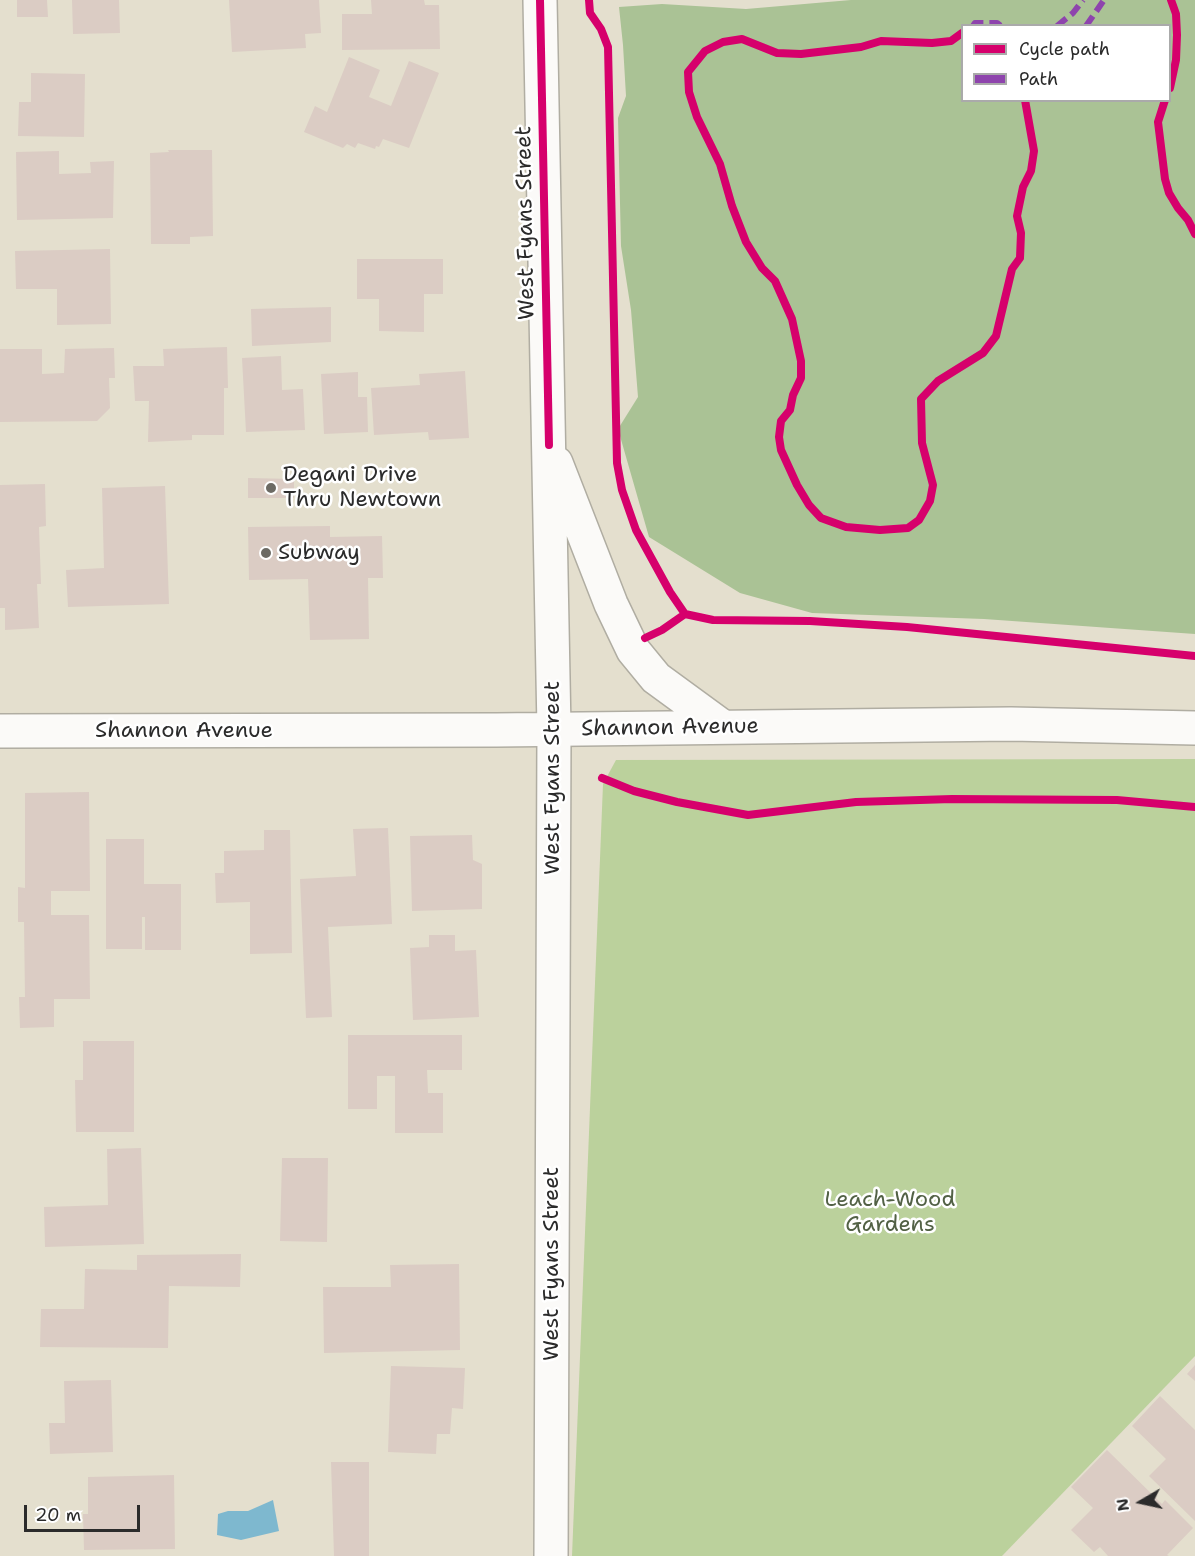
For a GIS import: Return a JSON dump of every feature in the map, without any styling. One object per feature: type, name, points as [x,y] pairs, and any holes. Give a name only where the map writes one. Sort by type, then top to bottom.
[{"type":"main road","name":"West Fyans Street","points":[[540,0],[554,729],[551,1556]]},
{"type":"main road","points":[[549,445],[611,604],[633,650],[656,678],[723,727]]},
{"type":"main road","name":"Shannon Avenue","points":[[0,731],[554,729],[1011,724],[1195,728]]},
{"type":"green space","points":[[851,0],[1195,0],[1195,634],[984,619],[812,613],[740,593],[649,537],[618,429],[638,397],[631,310],[621,246],[618,118],[626,96],[619,7],[662,4],[746,9]]},
{"type":"green space","name":"Leach-Wood Gardens","points":[[1195,759],[1195,1356],[1002,1556],[572,1556],[603,784],[616,760]]},
{"type":"water","points":[[273,1500],[279,1531],[241,1540],[217,1535],[218,1514],[228,1511],[248,1511]]},
{"type":"building","points":[[17,0],[47,0],[48,17],[17,17]]},
{"type":"building","points":[[72,0],[119,0],[120,33],[73,34]]},
{"type":"building","points":[[229,0],[319,0],[321,33],[305,34],[306,48],[232,52]]},
{"type":"building","points":[[371,0],[424,0],[425,5],[439,5],[440,49],[342,50],[342,14],[372,14]]},
{"type":"building","points":[[349,57],[380,70],[369,97],[391,106],[409,61],[439,73],[409,148],[383,139],[379,147],[376,146],[375,149],[358,143],[355,148],[347,144],[343,148],[304,132],[315,106],[327,112]]},
{"type":"building","points":[[31,73],[85,74],[84,137],[18,136],[19,102],[31,102]]},
{"type":"building","points":[[168,150],[212,150],[213,236],[190,237],[190,244],[151,244],[150,153],[169,152]]},
{"type":"building","points":[[59,151],[59,174],[91,173],[90,162],[114,161],[113,218],[17,220],[16,152]]},
{"type":"building","points":[[110,249],[111,324],[57,325],[57,289],[16,289],[15,251]]},
{"type":"building","points":[[357,259],[443,259],[443,294],[424,294],[424,332],[379,331],[379,299],[357,299]]},
{"type":"building","points":[[331,307],[331,342],[252,346],[251,309]]},
{"type":"building","points":[[227,347],[228,388],[224,388],[224,435],[192,435],[192,440],[148,442],[149,401],[135,401],[133,366],[164,366],[163,349]]},
{"type":"building","points":[[114,348],[115,378],[109,378],[110,408],[97,421],[0,422],[0,349],[42,349],[42,374],[64,373],[65,349]]},
{"type":"building","points":[[281,356],[282,390],[303,389],[305,430],[246,432],[242,358]]},
{"type":"building","points":[[465,371],[469,438],[429,440],[428,432],[374,435],[371,388],[420,385],[419,374]]},
{"type":"building","points":[[358,372],[358,397],[367,397],[368,432],[324,434],[321,374]]},
{"type":"building","name":"Degani Drive Thru Newtown","points":[[248,478],[294,479],[294,498],[248,498]]},
{"type":"building","points":[[45,484],[46,526],[39,527],[41,584],[37,584],[39,628],[5,630],[5,608],[0,608],[0,485]]},
{"type":"building","points":[[165,486],[169,604],[68,607],[66,570],[104,568],[102,488]]},
{"type":"building","points":[[330,526],[330,537],[382,536],[383,578],[368,578],[369,639],[310,640],[308,579],[249,580],[248,527]]},
{"type":"building","points":[[89,792],[90,891],[51,891],[51,915],[89,915],[90,999],[54,999],[54,1027],[20,1028],[19,997],[25,997],[24,922],[18,922],[18,887],[25,888],[25,793]]},
{"type":"building","points":[[388,828],[392,924],[328,927],[332,1017],[306,1018],[300,879],[356,876],[353,829]]},
{"type":"building","points":[[264,830],[290,830],[292,953],[250,954],[250,902],[216,903],[215,873],[224,873],[224,851],[264,850]]},
{"type":"building","points":[[472,835],[473,860],[482,864],[482,909],[412,911],[410,836]]},
{"type":"building","points":[[106,839],[144,839],[144,884],[181,884],[181,950],[145,950],[145,917],[142,917],[142,949],[106,949]]},
{"type":"building","points":[[429,935],[455,935],[455,951],[476,950],[479,1017],[413,1020],[410,948],[429,947]]},
{"type":"building","points":[[348,1035],[462,1035],[462,1070],[427,1070],[428,1093],[443,1093],[443,1133],[395,1133],[395,1076],[377,1076],[377,1109],[348,1109]]},
{"type":"building","points":[[83,1041],[134,1041],[134,1132],[76,1132],[75,1080],[83,1080]]},
{"type":"building","points":[[141,1148],[144,1244],[45,1247],[44,1207],[108,1205],[107,1149]]},
{"type":"building","points":[[282,1158],[328,1158],[327,1242],[280,1241]]},
{"type":"building","points":[[241,1254],[240,1287],[169,1286],[168,1348],[40,1347],[41,1309],[84,1309],[85,1269],[137,1270],[137,1255]]},
{"type":"building","points":[[459,1264],[460,1350],[324,1353],[323,1287],[391,1287],[390,1265]]},
{"type":"building","points":[[1195,1365],[1195,1381],[1187,1374]]},
{"type":"building","points":[[391,1366],[465,1368],[463,1409],[452,1408],[450,1434],[437,1434],[436,1454],[388,1452]]},
{"type":"building","points":[[111,1380],[113,1452],[50,1454],[49,1423],[65,1423],[64,1381]]},
{"type":"building","points":[[1160,1396],[1195,1430],[1195,1521],[1149,1476],[1166,1459],[1132,1426]]},
{"type":"building","points":[[1107,1450],[1162,1504],[1165,1500],[1193,1528],[1167,1555],[1169,1556],[1108,1556],[1100,1547],[1094,1552],[1071,1530],[1093,1508],[1071,1487]]},
{"type":"building","points":[[331,1462],[369,1462],[369,1556],[334,1556]]},
{"type":"building","points":[[174,1475],[175,1549],[84,1550],[83,1514],[88,1514],[88,1477]]},
{"type":"marked path","points":[[1059,24],[1073,13],[1083,0]]},
{"type":"marked path","points":[[1087,24],[1104,0]]},
{"type":"marked path","points":[[974,24],[998,24]]},
{"type":"cycle path","points":[[540,0],[549,445]]},
{"type":"cycle path","points":[[589,0],[590,13],[601,29],[608,47],[617,463],[622,490],[636,530],[670,592],[685,614]]},
{"type":"cycle path","points":[[1171,0],[1176,14],[1177,35],[1176,60],[1171,83]]},
{"type":"cycle path","points":[[961,34],[951,41],[932,43],[881,41],[861,47],[801,54],[777,53],[742,39],[723,42],[705,51],[688,72],[689,92],[697,117],[720,164],[732,206],[746,242],[762,268],[775,281],[792,319],[801,361],[801,378],[793,395],[790,410],[781,421],[779,437],[781,450],[797,485],[809,505],[821,518],[846,527],[880,530],[908,528],[919,520],[930,501],[933,485],[922,443],[921,399],[938,381],[983,353],[996,336],[1012,269],[1020,258],[1021,233],[1017,216],[1023,187],[1031,171],[1034,151],[1025,102]]},
{"type":"cycle path","points":[[1164,102],[1158,122],[1165,179],[1169,193],[1195,234]]},
{"type":"cycle path","points":[[645,638],[662,630],[685,614],[713,620],[810,621],[907,627],[1195,656]]},
{"type":"cycle path","points":[[602,778],[634,791],[677,802],[748,815],[856,802],[952,799],[1117,800],[1195,807]]},
{"type":"place","name":"Degani Drive Thru Newtown","points":[[271,488]]},
{"type":"place","name":"Subway","points":[[266,553]]}]
